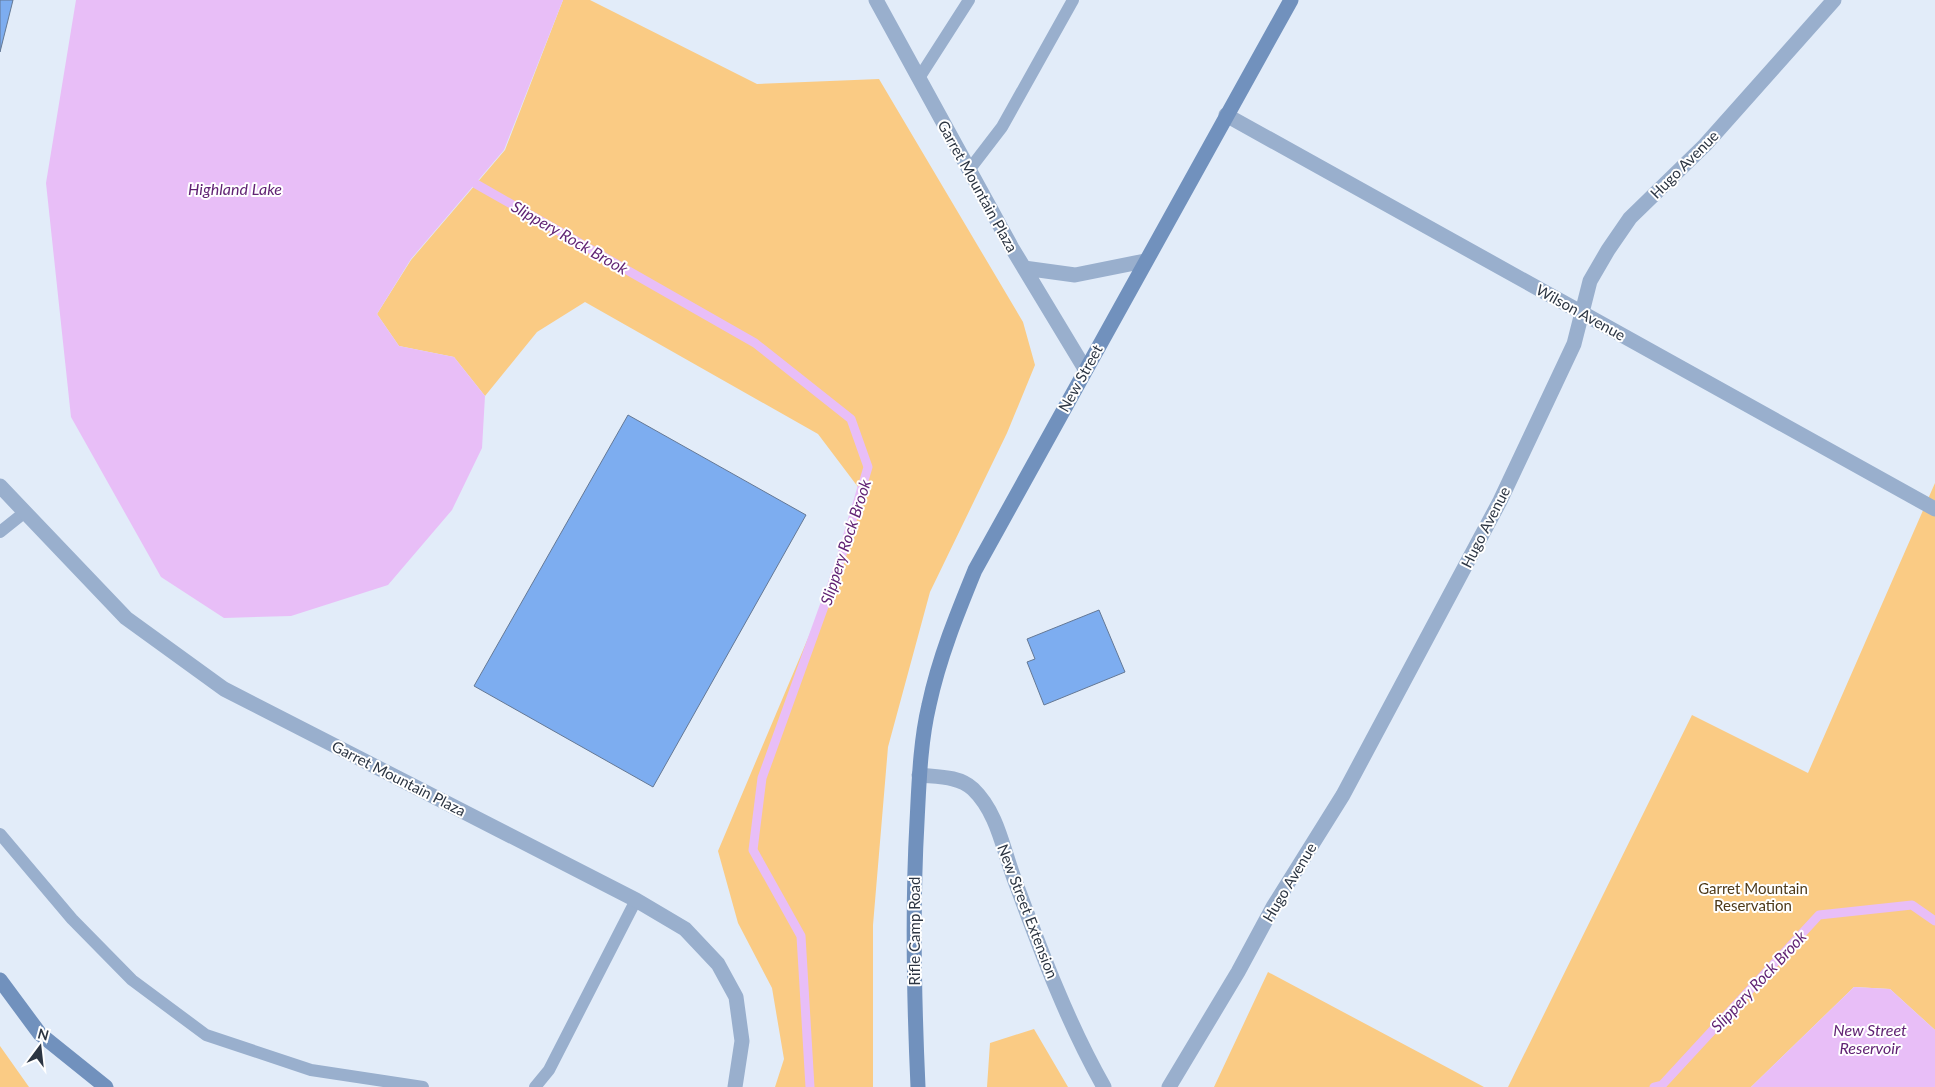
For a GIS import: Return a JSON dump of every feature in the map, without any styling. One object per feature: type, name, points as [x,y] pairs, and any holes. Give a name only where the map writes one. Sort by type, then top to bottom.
[{"type":"street","name":"Garret Mountain Plaza","points":[[876,0],[1024,268],[1085,369]]},
{"type":"street","name":"New Street","points":[[919,775],[928,707],[945,645],[976,570],[1145,260],[1291,0]]},
{"type":"street","name":"Hugo Avenue","points":[[1170,1087],[1238,972],[1273,907],[1352,777],[1500,501],[1574,344],[1590,282],[1630,218],[1705,145],[1834,0]]},
{"type":"street","name":"Wilson Avenue","points":[[1226,115],[1935,509]]},
{"type":"street","points":[[1024,268],[1075,275],[1145,260]]},
{"type":"street","name":"Garret Mountain Plaza","points":[[0,486],[126,618],[224,689],[636,900],[685,930],[718,964],[736,997],[742,1041],[735,1087]]},
{"type":"street","name":"Rifle Camp Road","points":[[918,1087],[913,985],[915,858],[919,775]]},
{"type":"street","name":"New Street Extension","points":[[919,775],[962,780],[986,804],[996,824],[1015,880],[1066,1009],[1104,1087]]},
{"type":"street","points":[[0,980],[40,1034],[106,1087]]},
{"type":"lane","points":[[919,78],[968,0]]},
{"type":"lane","points":[[969,170],[1002,127],[1074,0]]},
{"type":"lane","points":[[0,532],[25,512]]},
{"type":"lane","points":[[0,834],[72,919],[132,980],[206,1035],[311,1070],[423,1087]]},
{"type":"lane","points":[[535,1087],[549,1070],[636,900]]},
{"type":"green space","points":[[563,0],[590,0],[757,84],[879,79],[1023,322],[1035,365],[1007,433],[930,592],[888,747],[873,925],[873,1087],[775,1087],[784,1059],[772,988],[738,923],[718,851],[839,565],[861,491],[818,434],[585,302],[537,332],[485,396],[454,357],[399,346],[377,314],[411,260],[505,150]]},
{"type":"green space","name":"Garret Mountain Reservation","points":[[1935,483],[1935,1030],[1890,989],[1854,987],[1751,1087],[1508,1087],[1692,715],[1808,773]]},
{"type":"green space","points":[[1268,972],[1484,1087],[1214,1087]]},
{"type":"green space","points":[[1034,1029],[1068,1087],[987,1087],[990,1043]]},
{"type":"green space","points":[[0,1046],[29,1087],[0,1087]]},
{"type":"water","name":"Highland Lake","points":[[76,0],[563,0],[504,150],[411,259],[377,314],[399,346],[454,357],[485,396],[482,448],[452,510],[388,585],[291,616],[224,618],[161,577],[71,417],[46,183]]},
{"type":"water","name":"New Street Reservoir","points":[[1854,987],[1890,989],[1935,1030],[1935,1087],[1751,1087]]},
{"type":"building","points":[[0,0],[13,0],[0,52]]},
{"type":"building","points":[[628,415],[806,515],[653,787],[474,686]]},
{"type":"building","points":[[1099,610],[1125,672],[1044,705],[1027,662],[1035,659],[1027,639]]},
{"type":"waterway","name":"Slippery Rock Brook","points":[[476,184],[755,343],[851,419],[868,467],[839,565],[762,778],[753,850],[801,936],[810,1087]]},
{"type":"waterway","name":"Slippery Rock Brook","points":[[1654,1087],[1662,1085],[1819,915],[1912,905],[1935,921]]}]
